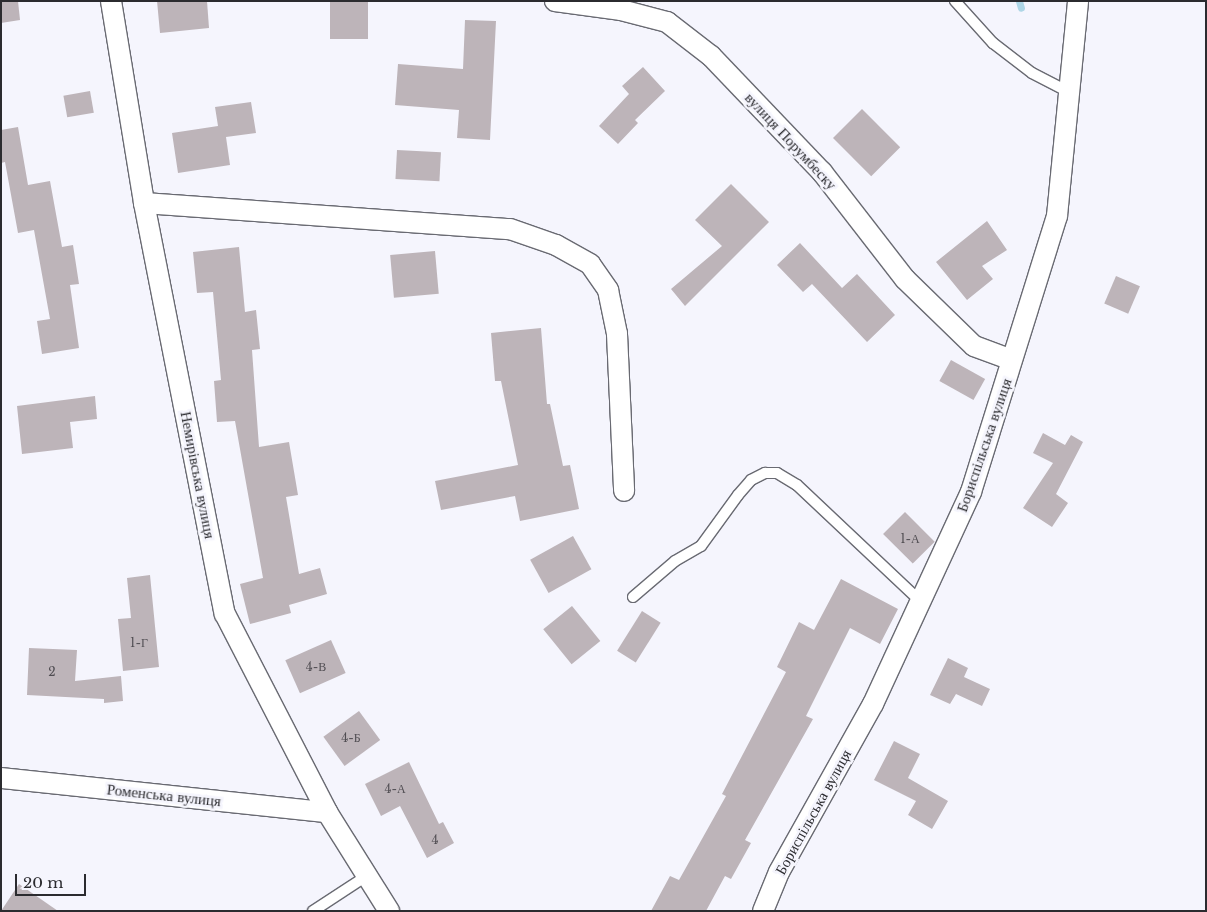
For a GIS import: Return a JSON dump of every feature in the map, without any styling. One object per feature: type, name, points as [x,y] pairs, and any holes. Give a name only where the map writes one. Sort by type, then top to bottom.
[{"type":"street","name":"Немирівська вулиця","points":[[111,1],[144,203],[225,614],[327,812],[369,874],[389,911]]},
{"type":"street","name":"вулиця Порумбеску","points":[[555,1],[621,10],[667,22],[710,56],[822,172],[905,279],[974,346],[1012,360]]},
{"type":"street","name":"Бориспільська вулиця","points":[[763,911],[779,872],[873,704],[971,492],[1056,216],[1078,1]]},
{"type":"street","points":[[144,203],[510,229],[556,245],[590,264],[608,290],[617,334],[624,491]]},
{"type":"street","name":"Роменська вулиця","points":[[1,778],[327,812]]},
{"type":"lane","points":[[955,1],[993,43],[1032,73],[1069,92]]},
{"type":"lane","points":[[633,597],[675,561],[701,546],[738,495],[765,472],[777,473],[797,485],[920,602]]},
{"type":"lane","points":[[312,911],[369,874]]},
{"type":"building","points":[[1,1],[18,1],[20,20],[1,23]]},
{"type":"building","points":[[157,1],[207,1],[209,28],[160,33]]},
{"type":"building","points":[[330,1],[368,1],[368,39],[330,39]]},
{"type":"building","points":[[465,20],[496,21],[490,140],[457,138],[459,110],[395,105],[398,64],[463,69]]},
{"type":"building","points":[[643,67],[665,91],[635,120],[638,123],[618,144],[599,126],[629,94],[622,86]]},
{"type":"building","points":[[90,91],[94,113],[67,117],[63,96]]},
{"type":"building","points":[[251,102],[256,133],[226,137],[230,165],[178,173],[172,133],[218,126],[215,107]]},
{"type":"building","points":[[862,109],[900,147],[871,176],[833,138]]},
{"type":"building","points":[[18,127],[28,185],[50,181],[62,247],[73,245],[79,284],[70,285],[79,348],[42,354],[37,321],[50,319],[34,230],[18,233],[5,162],[1,163],[1,130]]},
{"type":"building","points":[[397,150],[441,152],[439,181],[395,179]]},
{"type":"building","points":[[731,184],[769,222],[685,306],[671,289],[722,246],[695,220]]},
{"type":"building","points":[[987,221],[1007,250],[982,266],[993,279],[967,300],[936,262]]},
{"type":"building","points":[[800,243],[842,288],[857,274],[895,315],[867,342],[812,284],[803,292],[777,265]]},
{"type":"building","points":[[239,247],[245,312],[256,310],[260,349],[252,350],[259,447],[289,442],[298,495],[286,497],[299,574],[320,568],[327,594],[289,605],[291,613],[250,624],[240,584],[263,578],[235,421],[217,422],[214,381],[221,380],[213,292],[197,293],[193,252]]},
{"type":"building","points":[[435,251],[439,294],[394,298],[390,255]]},
{"type":"building","points":[[1116,276],[1140,286],[1128,314],[1104,304]]},
{"type":"building","points":[[541,328],[547,404],[550,404],[563,466],[570,465],[579,509],[520,521],[515,496],[441,510],[435,481],[518,465],[501,381],[495,381],[491,333]]},
{"type":"building","points":[[951,360],[985,379],[973,400],[939,381]]},
{"type":"building","points":[[95,396],[97,419],[70,422],[73,448],[22,454],[17,406]]},
{"type":"building","points":[[1043,433],[1065,445],[1071,435],[1083,442],[1056,494],[1068,503],[1052,527],[1023,508],[1053,463],[1033,453]]},
{"type":"building","points":[[905,512],[935,542],[913,564],[883,534]]},
{"type":"building","points":[[573,536],[591,569],[549,593],[530,560]]},
{"type":"building","points":[[150,575],[159,667],[123,671],[118,619],[131,618],[127,578]]},
{"type":"building","points":[[841,579],[898,609],[880,644],[850,628],[806,716],[813,719],[745,840],[751,843],[731,879],[725,876],[706,911],[651,911],[670,876],[679,880],[726,796],[722,794],[786,672],[777,667],[799,622],[814,630]]},
{"type":"building","points":[[572,606],[600,641],[572,664],[543,629]]},
{"type":"building","points":[[642,611],[661,623],[636,663],[617,651]]},
{"type":"building","points":[[331,640],[346,673],[300,693],[285,660]]},
{"type":"building","points":[[29,648],[77,650],[75,681],[121,676],[123,701],[104,703],[104,699],[27,695]]},
{"type":"building","points":[[948,658],[968,668],[964,677],[990,689],[982,706],[956,694],[950,704],[930,695]]},
{"type":"building","points":[[359,711],[380,740],[345,766],[323,737]]},
{"type":"building","points":[[894,741],[920,754],[908,778],[948,801],[932,829],[908,815],[916,801],[874,780]]},
{"type":"building","points":[[409,762],[439,824],[443,822],[454,843],[427,858],[400,806],[381,816],[365,784]]},
{"type":"building","points":[[19,884],[58,911],[1,911]]},
{"type":"waterway","points":[[1019,1],[1021,8]]}]
